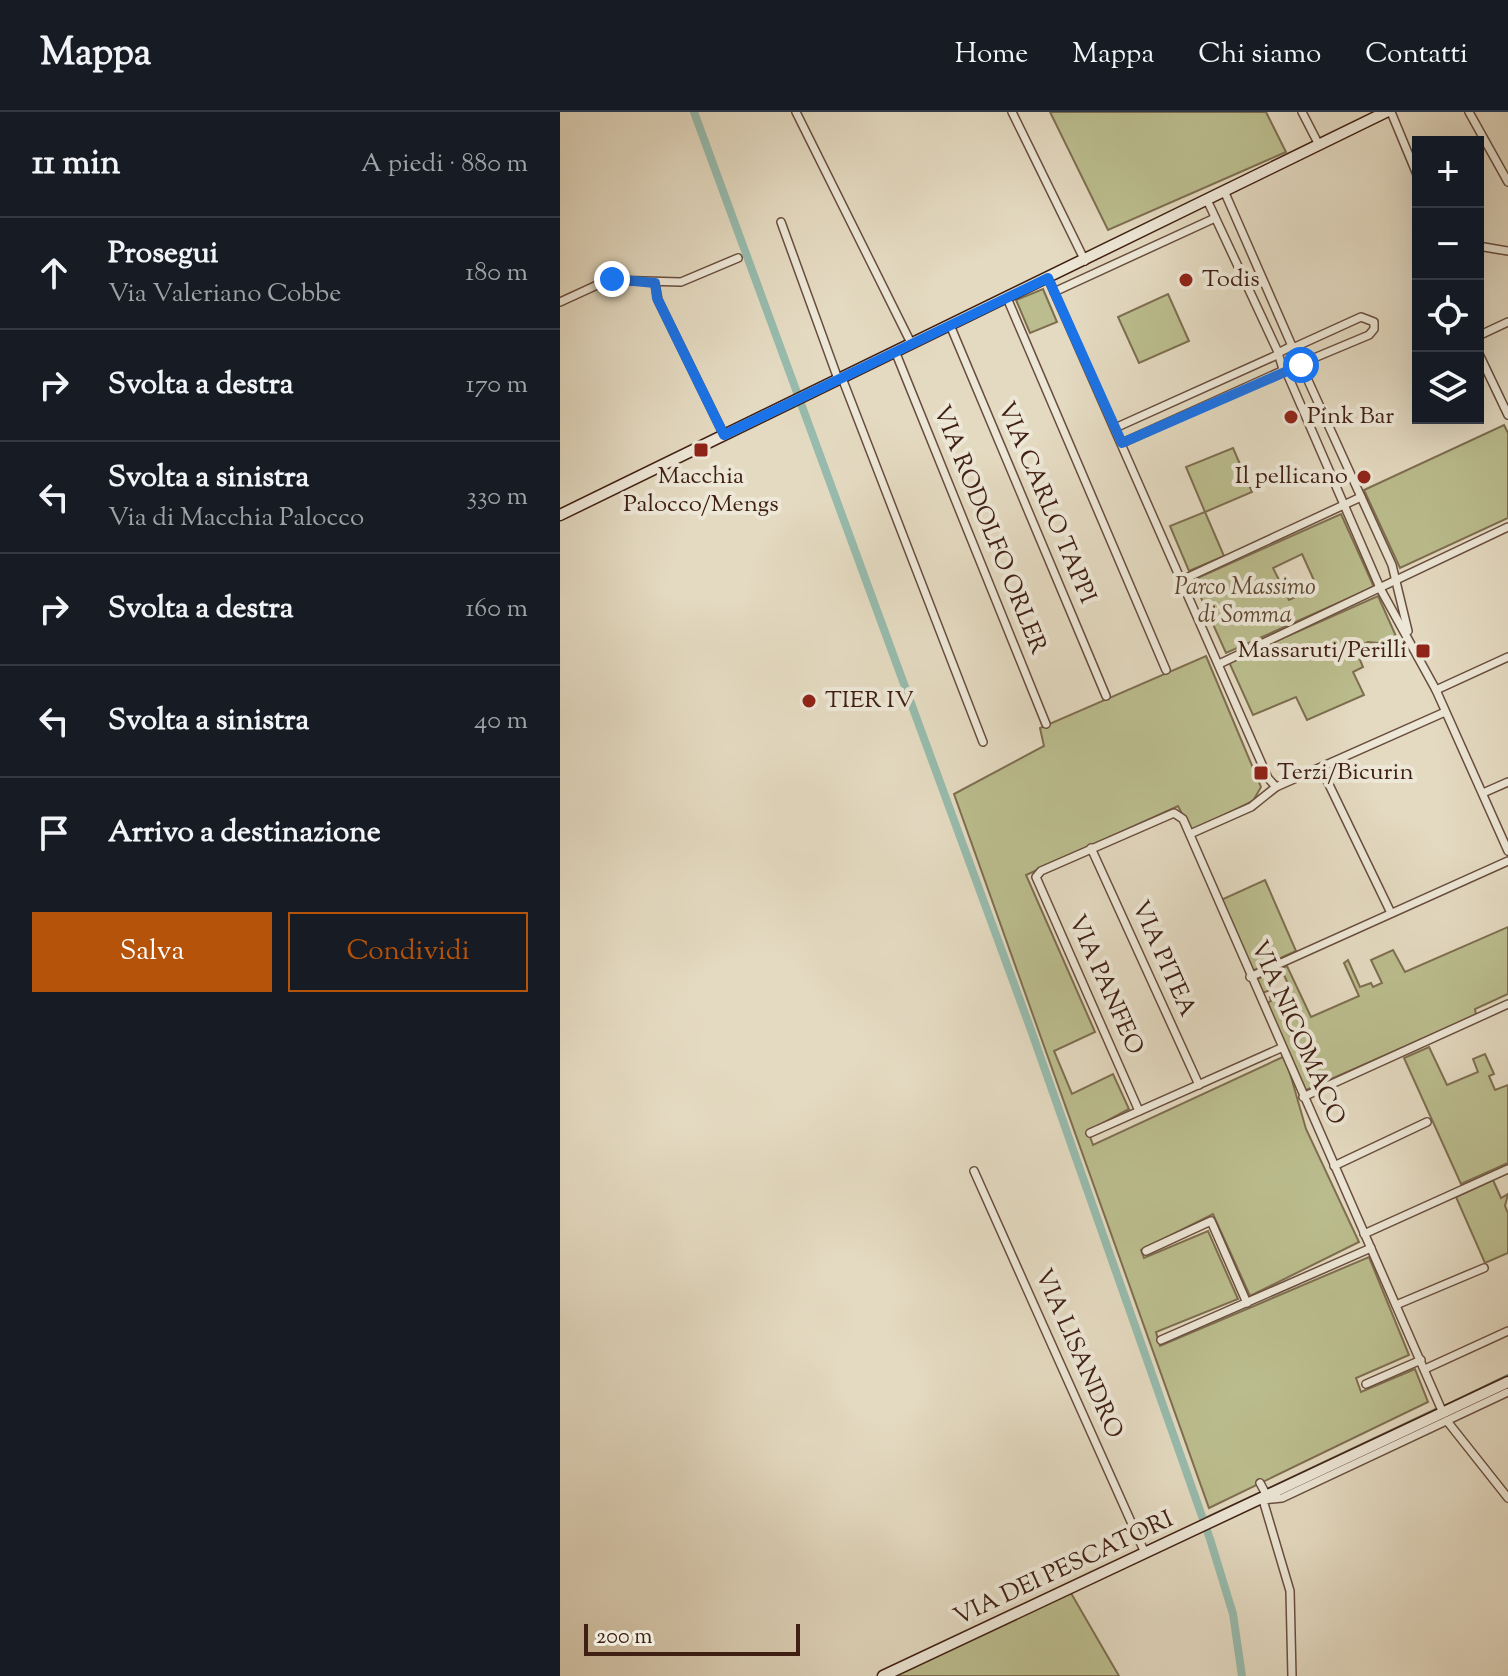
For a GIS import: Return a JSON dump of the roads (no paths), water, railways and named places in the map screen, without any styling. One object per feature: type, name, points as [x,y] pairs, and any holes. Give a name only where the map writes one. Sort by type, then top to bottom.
[{"type":"street","points":[[796,112],[911,343]]},
{"type":"street","points":[[1012,112],[1085,261]]},
{"type":"street","points":[[1302,112],[1319,145]]},
{"type":"street","points":[[560,515],[1208,202],[1372,115],[1389,112],[1412,164]]},
{"type":"street","points":[[1469,112],[1508,182]]},
{"type":"street","points":[[1225,193],[1397,582],[1410,641]]},
{"type":"street","points":[[1208,202],[1381,590],[1436,690],[1508,851]]},
{"type":"street","points":[[1054,292],[1235,214]]},
{"type":"street","points":[[781,222],[983,742]]},
{"type":"street","points":[[1484,247],[1508,251]]},
{"type":"street","points":[[560,302],[612,279],[655,283],[689,280],[738,258]]},
{"type":"street","points":[[1048,278],[1269,780],[1276,787]]},
{"type":"street","points":[[655,283],[657,298],[724,435]]},
{"type":"street","points":[[1007,298],[1166,670]]},
{"type":"street","points":[[1115,428],[1361,317],[1374,322],[1371,334],[1301,362],[1122,443]]},
{"type":"street","points":[[1484,333],[1508,322]]},
{"type":"street","name":"VIA CARLO TAPPI","points":[[950,325],[1106,696]]},
{"type":"street","name":"VIA RODOLFO ORLER","points":[[895,351],[1046,724]]},
{"type":"street","points":[[1484,365],[1508,415]]},
{"type":"street","points":[[1182,580],[1361,497]]},
{"type":"street","points":[[1219,664],[1381,590],[1508,527]]},
{"type":"street","points":[[1436,690],[1508,657]]},
{"type":"street","points":[[1091,848],[1172,813],[1182,817],[1190,834],[1248,809],[1276,787],[1445,712]]},
{"type":"street","points":[[1321,768],[1391,913]]},
{"type":"street","points":[[1483,793],[1508,782]]},
{"type":"street","name":"VIA NICOMACO","points":[[1190,834],[1281,1048],[1443,1412],[1508,1498]]},
{"type":"street","name":"VIA PANFEO","points":[[1091,848],[1036,875],[1139,1111]]},
{"type":"street","name":"VIA PITEA","points":[[1091,848],[1199,1085]]},
{"type":"street","points":[[1250,977],[1508,861]]},
{"type":"street","points":[[1303,1097],[1508,1004]]},
{"type":"street","points":[[1090,1133],[1281,1048]]},
{"type":"street","points":[[1334,1166],[1427,1122]]},
{"type":"street","points":[[1364,1234],[1508,1169]]},
{"type":"street","name":"VIA LISANDRO","points":[[974,1171],[1145,1553]]},
{"type":"street","points":[[1146,1251],[1211,1221],[1247,1303]]},
{"type":"street","points":[[1161,1340],[1371,1248]]},
{"type":"street","points":[[1396,1305],[1484,1268]]},
{"type":"street","points":[[1425,1369],[1508,1331]]},
{"type":"street","points":[[1366,1384],[1421,1360]]},
{"type":"street","name":"VIA DEI PESCATORI","points":[[883,1676],[1196,1530],[1264,1491],[1508,1382]]},
{"type":"street","name":"VIA DEI PESCATORI","points":[[1443,1412],[1508,1392]]},
{"type":"street","points":[[1264,1491],[1290,1591],[1294,1648],[1290,1676]]},
{"type":"waterway","points":[[694,112],[1031,1030],[1210,1539],[1233,1614],[1242,1676]]},
{"type":"waterway","points":[[1444,1406],[1508,1375]]},
{"type":"waterway","points":[[1267,1489],[1438,1408]]},
{"type":"waterway","points":[[1203,1519],[1261,1492]]},
{"type":"place","name":"Todis","points":[[1186,280]]},
{"type":"place","name":"Pink Bar","points":[[1291,417]]},
{"type":"place","name":"Macchia Palocco/Mengs","points":[[701,450]]},
{"type":"place","name":"Il pellicano","points":[[1364,477]]},
{"type":"place","name":"Massaruti/Perilli","points":[[1423,651]]},
{"type":"place","name":"TIER IV","points":[[809,701]]},
{"type":"place","name":"Terzi/Bicurin","points":[[1261,773]]},
{"type":"park label","name":"Parco Massimo di Somma","points":[[1245,602]]}]
